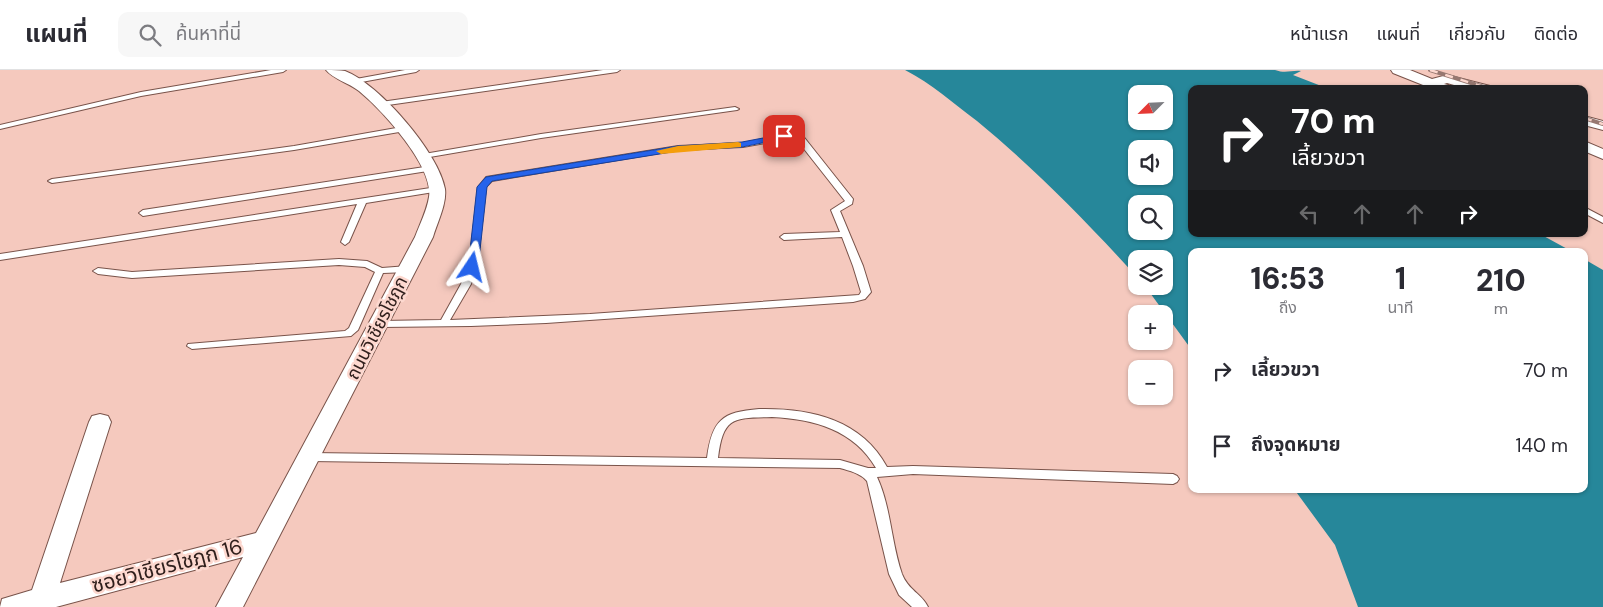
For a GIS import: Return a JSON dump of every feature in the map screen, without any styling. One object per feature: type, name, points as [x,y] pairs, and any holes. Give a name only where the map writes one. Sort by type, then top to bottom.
[{"type":"street","name":"ถนนวิเชียรโชฎก","points":[[230,607],[381,324],[424,237],[433,214],[437,188],[428,162],[371,92],[356,81],[333,70]]},
{"type":"street","points":[[1398,70],[1435,85]]},
{"type":"street","points":[[1431,83],[1446,79],[1469,85]]},
{"type":"street","points":[[1588,121],[1603,126]]},
{"type":"street","points":[[1588,148],[1603,154]]},
{"type":"street","points":[[42,599],[100,422]]},
{"type":"street","name":"ซอยวิเชียรโชฎก 16","points":[[12,607],[264,541]]},
{"type":"lane","points":[[0,127],[120,98],[283,70]]},
{"type":"lane","points":[[356,81],[416,70]]},
{"type":"lane","points":[[553,70],[557,78]]},
{"type":"lane","points":[[381,104],[617,70]]},
{"type":"lane","points":[[143,213],[428,162],[544,136],[735,109]]},
{"type":"lane","points":[[52,181],[294,148],[402,129]]},
{"type":"lane","points":[[381,324],[444,323],[520,321],[853,299],[862,297],[866,292],[858,266],[835,210],[849,202],[847,195],[800,138],[793,136],[742,144],[678,148],[489,179],[482,187],[474,259],[466,284],[444,323]]},
{"type":"lane","points":[[0,257],[437,188]]},
{"type":"lane","points":[[345,242],[362,200]]},
{"type":"lane","points":[[1588,212],[1603,220]]},
{"type":"lane","points":[[784,237],[844,234]]},
{"type":"lane","points":[[98,271],[132,275],[339,262],[367,264],[380,271],[408,269]]},
{"type":"lane","points":[[192,346],[347,334],[353,330],[380,271]]},
{"type":"lane","points":[[712,463],[718,430],[724,421],[747,414],[782,412],[827,422],[847,431],[863,443],[883,470]]},
{"type":"lane","points":[[310,458],[840,464],[867,473],[883,470],[958,471],[1172,479]]},
{"type":"lane","points":[[867,473],[877,494],[896,574],[904,591],[921,607]]},
{"type":"water","points":[[905,70],[1301,71],[1293,75],[1319,85],[1188,85],[1188,237],[1545,237],[1566,248],[1188,248],[1188,345],[1173,324],[1173,305],[1159,305],[1152,295],[1173,295],[1173,250],[1128,250],[1128,267],[1040,177],[977,121],[915,75]]},
{"type":"water","points":[[1588,261],[1603,270],[1603,607],[1358,607],[1335,545],[1297,493],[1588,493]]},
{"type":"railway","points":[[1430,70],[1477,85]]},
{"type":"railway","points":[[1588,119],[1603,124]]},
{"type":"slow traffic","points":[[661,151],[678,148],[738,145]]},
{"type":"route","points":[[472,267],[482,187],[489,179],[678,148],[704,148],[742,144],[784,136]]}]
